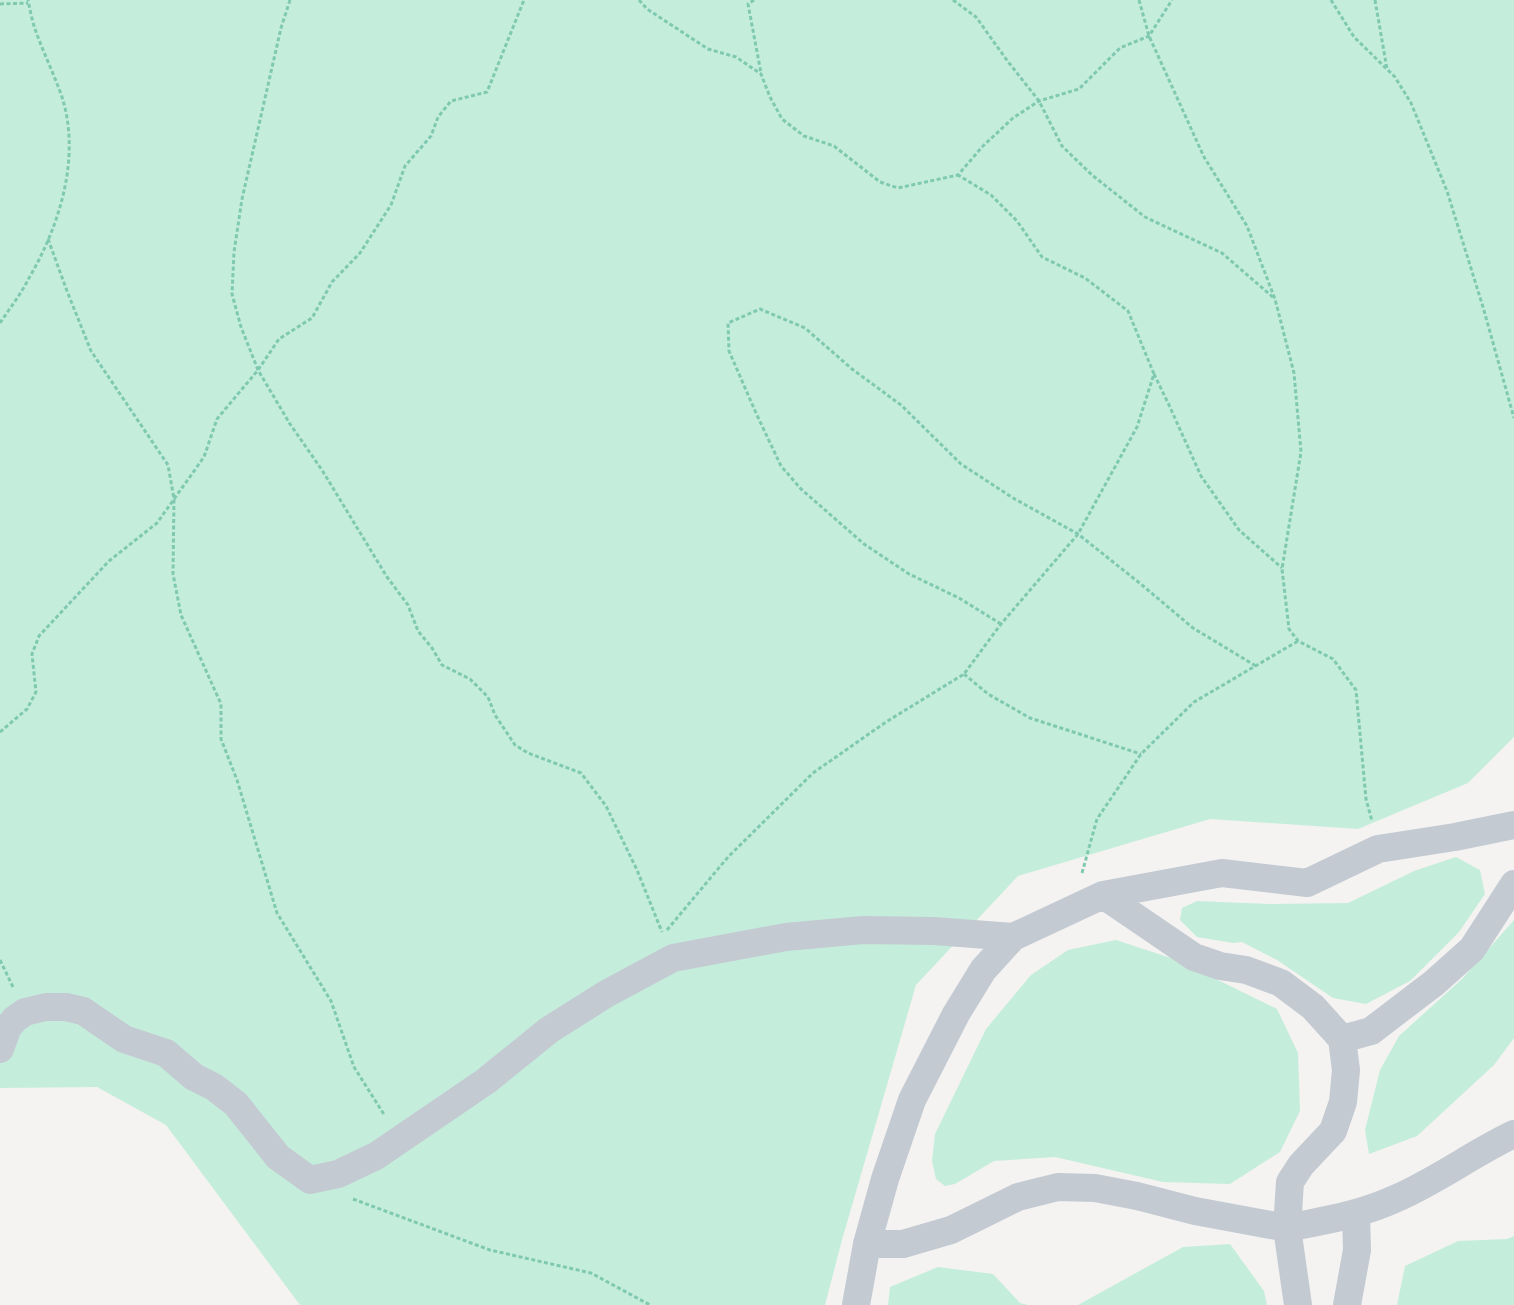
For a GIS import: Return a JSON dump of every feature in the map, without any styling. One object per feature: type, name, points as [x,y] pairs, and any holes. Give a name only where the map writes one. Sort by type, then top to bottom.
[{"type":"lane","points":[[856,1305],[867,1244],[885,1178],[912,1100],[956,1014],[983,970],[1013,937],[1103,895],[1222,873],[1307,883],[1378,849],[1455,837],[1514,825]]},
{"type":"lane","points":[[1342,1039],[1372,1031],[1434,983],[1472,949],[1514,884]]},
{"type":"lane","points":[[1103,895],[1194,957],[1220,966],[1246,970],[1281,983],[1313,1007],[1342,1039],[1346,1070],[1344,1102],[1334,1131],[1301,1165],[1290,1182],[1287,1228],[1298,1305]]},
{"type":"lane","points":[[0,1049],[8,1027],[25,1012],[46,1006],[66,1007],[83,1012],[124,1039],[166,1052],[194,1077],[214,1087],[236,1104],[278,1157],[310,1180],[345,1170],[376,1156],[486,1082],[548,1030],[606,994],[673,958],[786,937],[863,930],[934,931],[1013,937]]},
{"type":"lane","points":[[867,1244],[903,1244],[951,1230],[1018,1197],[1058,1187],[1095,1188],[1137,1196],[1194,1211],[1287,1228],[1356,1214],[1400,1197],[1514,1134]]},
{"type":"lane","points":[[1346,1305],[1357,1250],[1356,1214]]},
{"type":"path","points":[[290,0],[281,28],[242,199],[234,252],[232,294],[241,327],[258,370],[387,577],[408,604],[418,632],[432,648],[442,665],[470,679],[488,697],[495,715],[515,745],[528,753],[581,773],[606,806],[637,870],[663,934],[728,857],[813,773],[886,722],[964,674],[1001,624],[1078,534],[1137,427],[1154,374]]},
{"type":"path","points":[[0,732],[27,709],[36,692],[32,654],[39,636],[109,560],[157,523],[204,457],[217,419],[258,370],[279,339],[312,318],[332,282],[360,253],[391,205],[405,166],[431,136],[438,117],[451,101],[487,92],[524,0]]},
{"type":"path","points":[[639,0],[647,9],[708,49],[736,57],[761,74]]},
{"type":"path","points":[[754,0],[748,4],[761,74],[770,97],[782,119],[804,136],[834,146],[880,182],[898,188],[958,175],[1013,118],[1040,101],[1079,89],[1120,48],[1150,36],[1172,0]]},
{"type":"path","points":[[953,0],[976,17],[1006,59],[1040,101],[1062,146],[1092,175],[1145,217],[1222,253],[1275,299]]},
{"type":"path","points":[[1140,0],[1150,36],[1204,156],[1247,226],[1275,299],[1294,373],[1301,452],[1282,569],[1290,629],[1298,641],[1333,659],[1356,690],[1366,799],[1378,849]]},
{"type":"path","points":[[1331,0],[1354,37],[1395,78],[1411,104],[1447,191],[1483,307],[1514,418]]},
{"type":"path","points":[[1375,0],[1387,69]]},
{"type":"path","points":[[0,4],[28,1],[34,28],[62,97],[70,133],[68,168],[60,207],[30,278],[0,323]]},
{"type":"path","points":[[958,175],[991,195],[1017,221],[1042,257],[1085,278],[1128,311],[1154,374],[1201,476],[1239,530],[1282,569]]},
{"type":"path","points":[[48,239],[91,351],[168,465],[174,499],[173,574],[181,615],[221,704],[221,739],[237,780],[277,913],[331,1001],[354,1067],[400,1140]]},
{"type":"path","points":[[1001,624],[959,598],[909,574],[864,544],[796,483],[781,466],[729,351],[728,323],[760,309],[805,328],[852,369],[901,405],[961,464],[1013,498],[1078,534],[1142,584],[1193,628],[1256,666]]},
{"type":"path","points":[[1103,895],[1082,873],[1094,828],[1097,819],[1141,754],[1194,702],[1298,641]]},
{"type":"path","points":[[964,674],[988,694],[1030,718],[1141,754]]},
{"type":"path","points":[[310,1180],[415,1223],[490,1250],[591,1273],[650,1305]]},
{"type":"green space","points":[[0,0],[1514,0],[1514,737],[1468,783],[1358,829],[1210,819],[1018,876],[916,985],[825,1305],[300,1305],[166,1125],[97,1087],[0,1088]]},
{"type":"green space","points":[[1456,857],[1480,870],[1485,894],[1459,932],[1410,981],[1366,1004],[1333,998],[1277,960],[1242,942],[1233,943],[1197,937],[1180,920],[1182,908],[1197,901],[1270,904],[1348,903],[1414,871]]},
{"type":"green space","points":[[1514,920],[1514,1038],[1494,1065],[1417,1136],[1369,1154],[1365,1130],[1380,1070],[1399,1036],[1462,979]]},
{"type":"green space","points":[[1116,940],[1177,960],[1277,1009],[1298,1053],[1300,1111],[1280,1152],[1230,1184],[1163,1182],[1055,1157],[994,1161],[955,1184],[945,1186],[936,1179],[932,1161],[935,1134],[986,1029],[1031,975],[1068,950]]},
{"type":"green space","points":[[1514,1236],[1514,1305],[1397,1305],[1405,1266],[1458,1241],[1507,1239]]},
{"type":"green space","points":[[1230,1244],[1264,1291],[1267,1305],[1078,1305],[1183,1247]]},
{"type":"green space","points":[[938,1267],[993,1274],[1020,1303],[1028,1305],[888,1305],[890,1287]]}]
